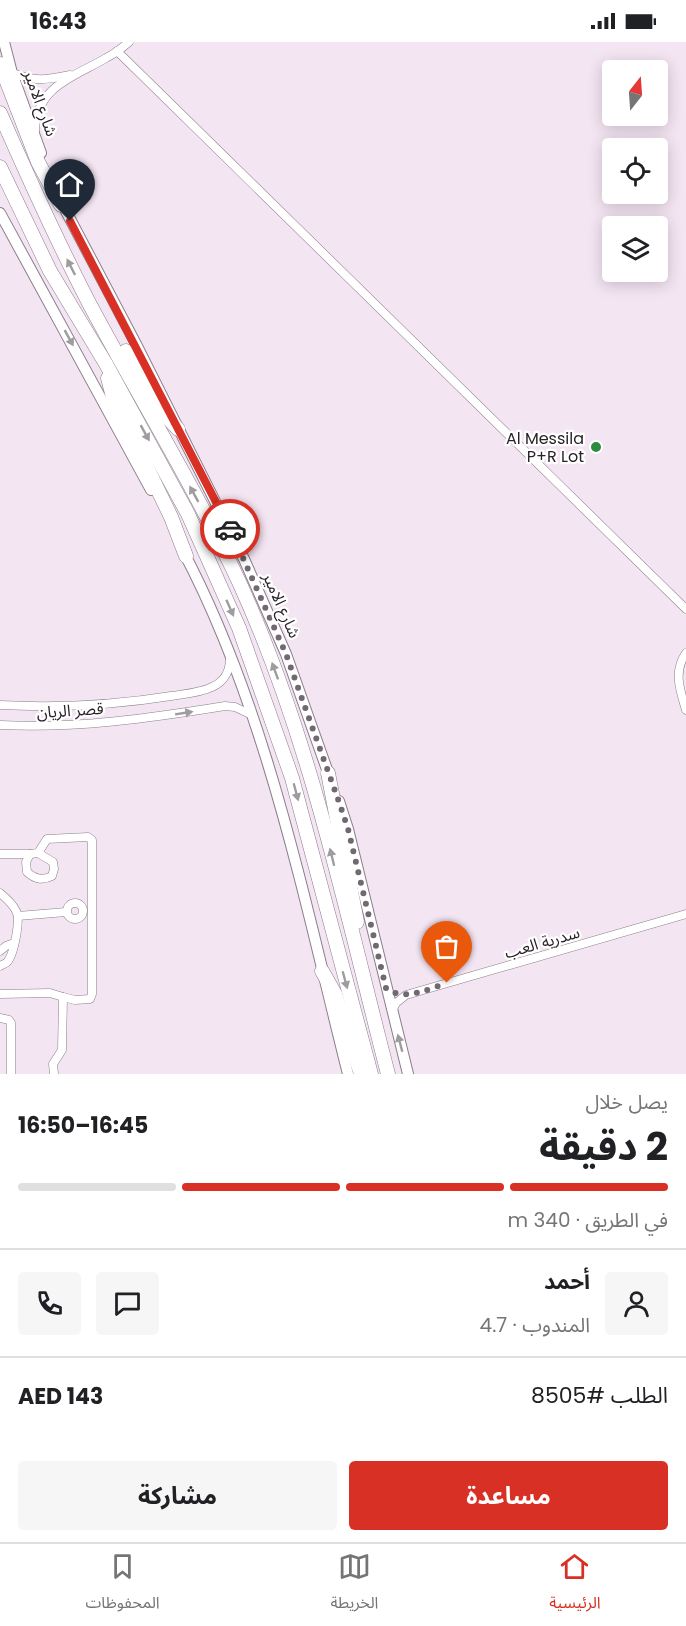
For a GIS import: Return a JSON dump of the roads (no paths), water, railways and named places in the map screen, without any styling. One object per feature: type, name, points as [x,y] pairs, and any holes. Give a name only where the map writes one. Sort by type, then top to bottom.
[{"type":"highway","points":[[0,64],[38,162],[61,205]]},
{"type":"highway","name":"شارع الامير","points":[[0,113],[30,183],[89,302],[207,516],[240,585],[270,657],[298,735],[388,1074]]},
{"type":"highway","points":[[0,168],[50,271],[106,364],[188,514],[239,628],[292,778],[371,1074]]},
{"type":"highway","points":[[89,302],[106,319],[165,415],[178,429]]},
{"type":"highway","points":[[106,364],[110,389],[171,518],[186,556]]},
{"type":"highway","points":[[328,773],[363,954],[368,995]]},
{"type":"highway","points":[[322,971],[335,994],[361,1074]]},
{"type":"main road","name":"شارع الامير","points":[[4,42],[12,73],[61,205],[235,541],[286,654],[348,829],[408,1074]]},
{"type":"main road","points":[[0,213],[97,388],[186,556],[212,612],[252,715],[306,901],[348,1074]]},
{"type":"street","points":[[35,135],[40,105],[52,89],[71,75],[117,51],[129,42]]},
{"type":"street","points":[[117,51],[686,609]]},
{"type":"street","points":[[12,73],[40,81],[71,75]]},
{"type":"street","points":[[686,653],[679,666],[678,677],[686,710]]},
{"type":"street","name":"قصر الريان","points":[[0,705],[63,706],[138,701],[210,689],[219,683],[230,667],[230,657]]},
{"type":"street","points":[[138,701],[142,703],[146,711],[142,719]]},
{"type":"street","name":"قصر الريان","points":[[0,725],[30,726],[142,719],[225,706],[235,707],[252,715]]},
{"type":"street","points":[[0,854],[34,854],[49,838],[88,837],[92,840],[92,994],[90,999],[75,1000],[50,993],[0,994]]},
{"type":"street","points":[[0,893],[16,910],[18,916],[9,959],[7,963],[0,966]]},
{"type":"street","points":[[18,916],[66,912]]},
{"type":"street","name":"سدرية العب","points":[[406,995],[686,914]]},
{"type":"street","points":[[0,951],[14,943]]},
{"type":"street","points":[[386,988],[395,994],[406,995]]},
{"type":"street","points":[[392,1013],[396,1003],[406,995]]},
{"type":"street","points":[[54,1074],[53,1064],[62,1050],[63,997]]},
{"type":"street","points":[[0,1018],[9,1020],[11,1023],[11,1074],[0,1073]]},
{"type":"place","name":"Al Messila P+R Lot","points":[[596,447]]}]
